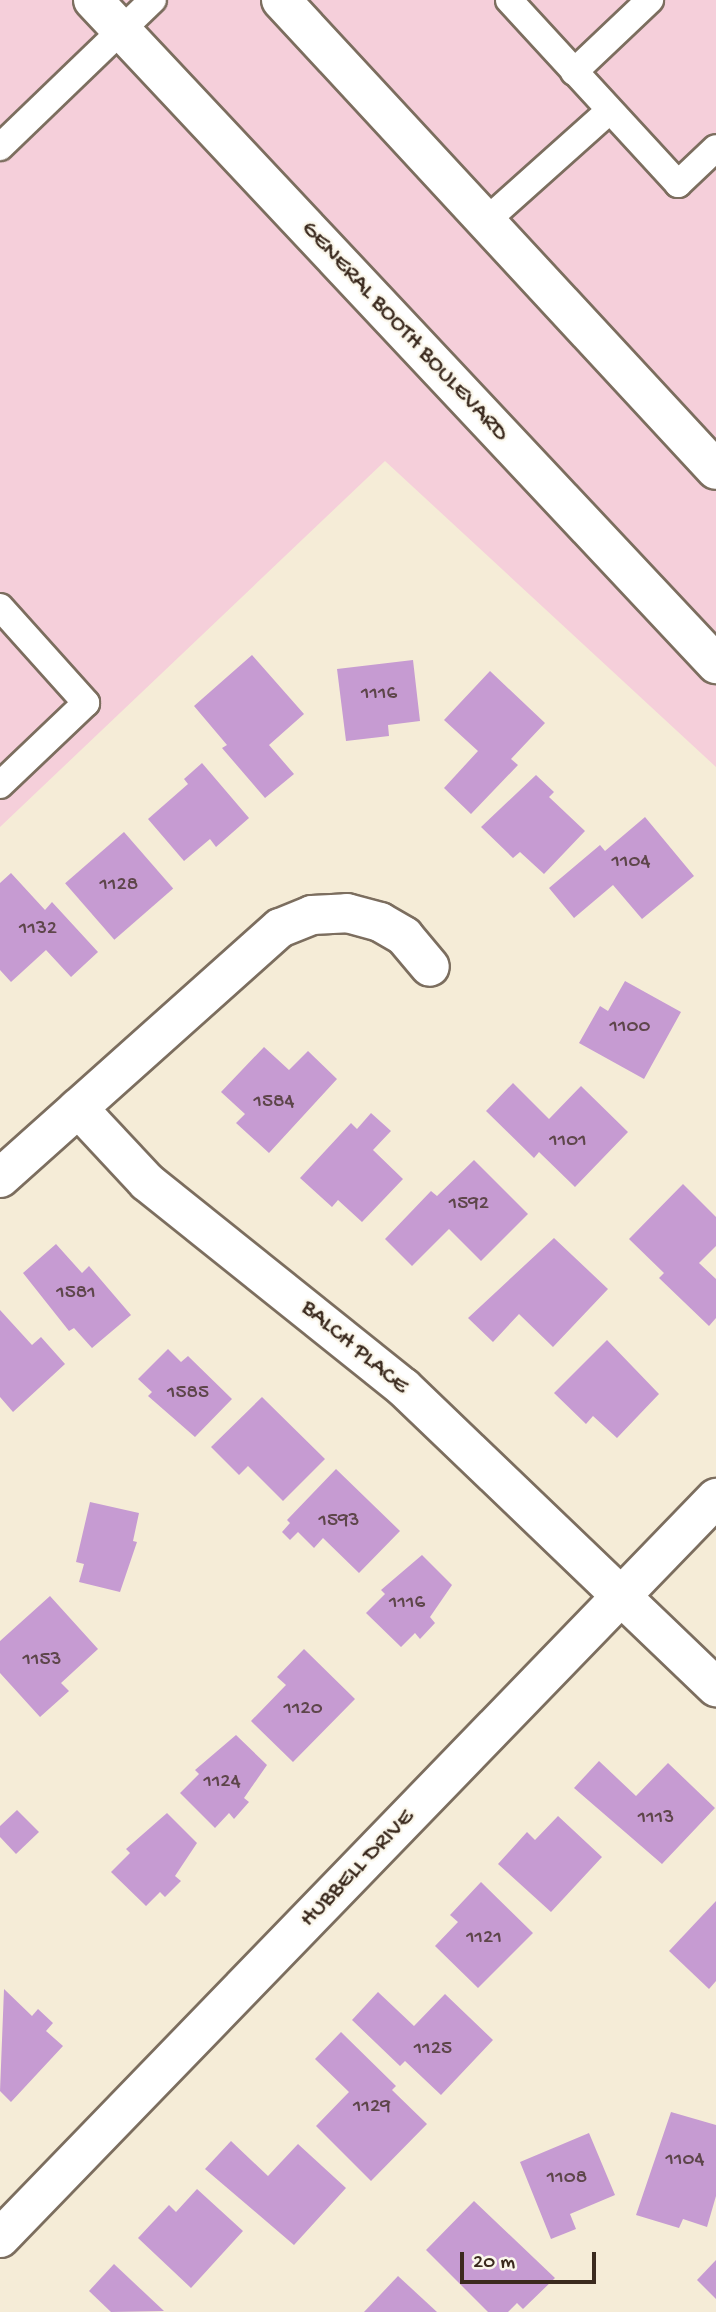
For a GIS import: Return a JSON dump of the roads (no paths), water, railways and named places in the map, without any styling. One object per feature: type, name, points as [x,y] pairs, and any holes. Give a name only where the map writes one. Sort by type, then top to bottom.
[{"type":"main road","name":"GENERAL BOOTH BOULEVARD","points":[[93,0],[716,664]]},
{"type":"main road","points":[[281,0],[716,470]]},
{"type":"main road","points":[[0,1178],[280,928],[312,915],[347,913],[380,922],[404,936],[430,967]]},
{"type":"main road","name":"BALCH PLACE","points":[[78,1108],[147,1182],[403,1387],[716,1687]]},
{"type":"main road","name":"HUBBELL DRIVE","points":[[0,2238],[716,1498]]},
{"type":"lane","points":[[0,147],[153,0]]},
{"type":"lane","points":[[509,0],[678,184],[716,148]]},
{"type":"lane","points":[[568,65],[626,0]]},
{"type":"lane","points":[[568,65],[650,0]]},
{"type":"lane","points":[[486,220],[609,111]]},
{"type":"lane","points":[[0,607],[86,703],[0,785]]}]
